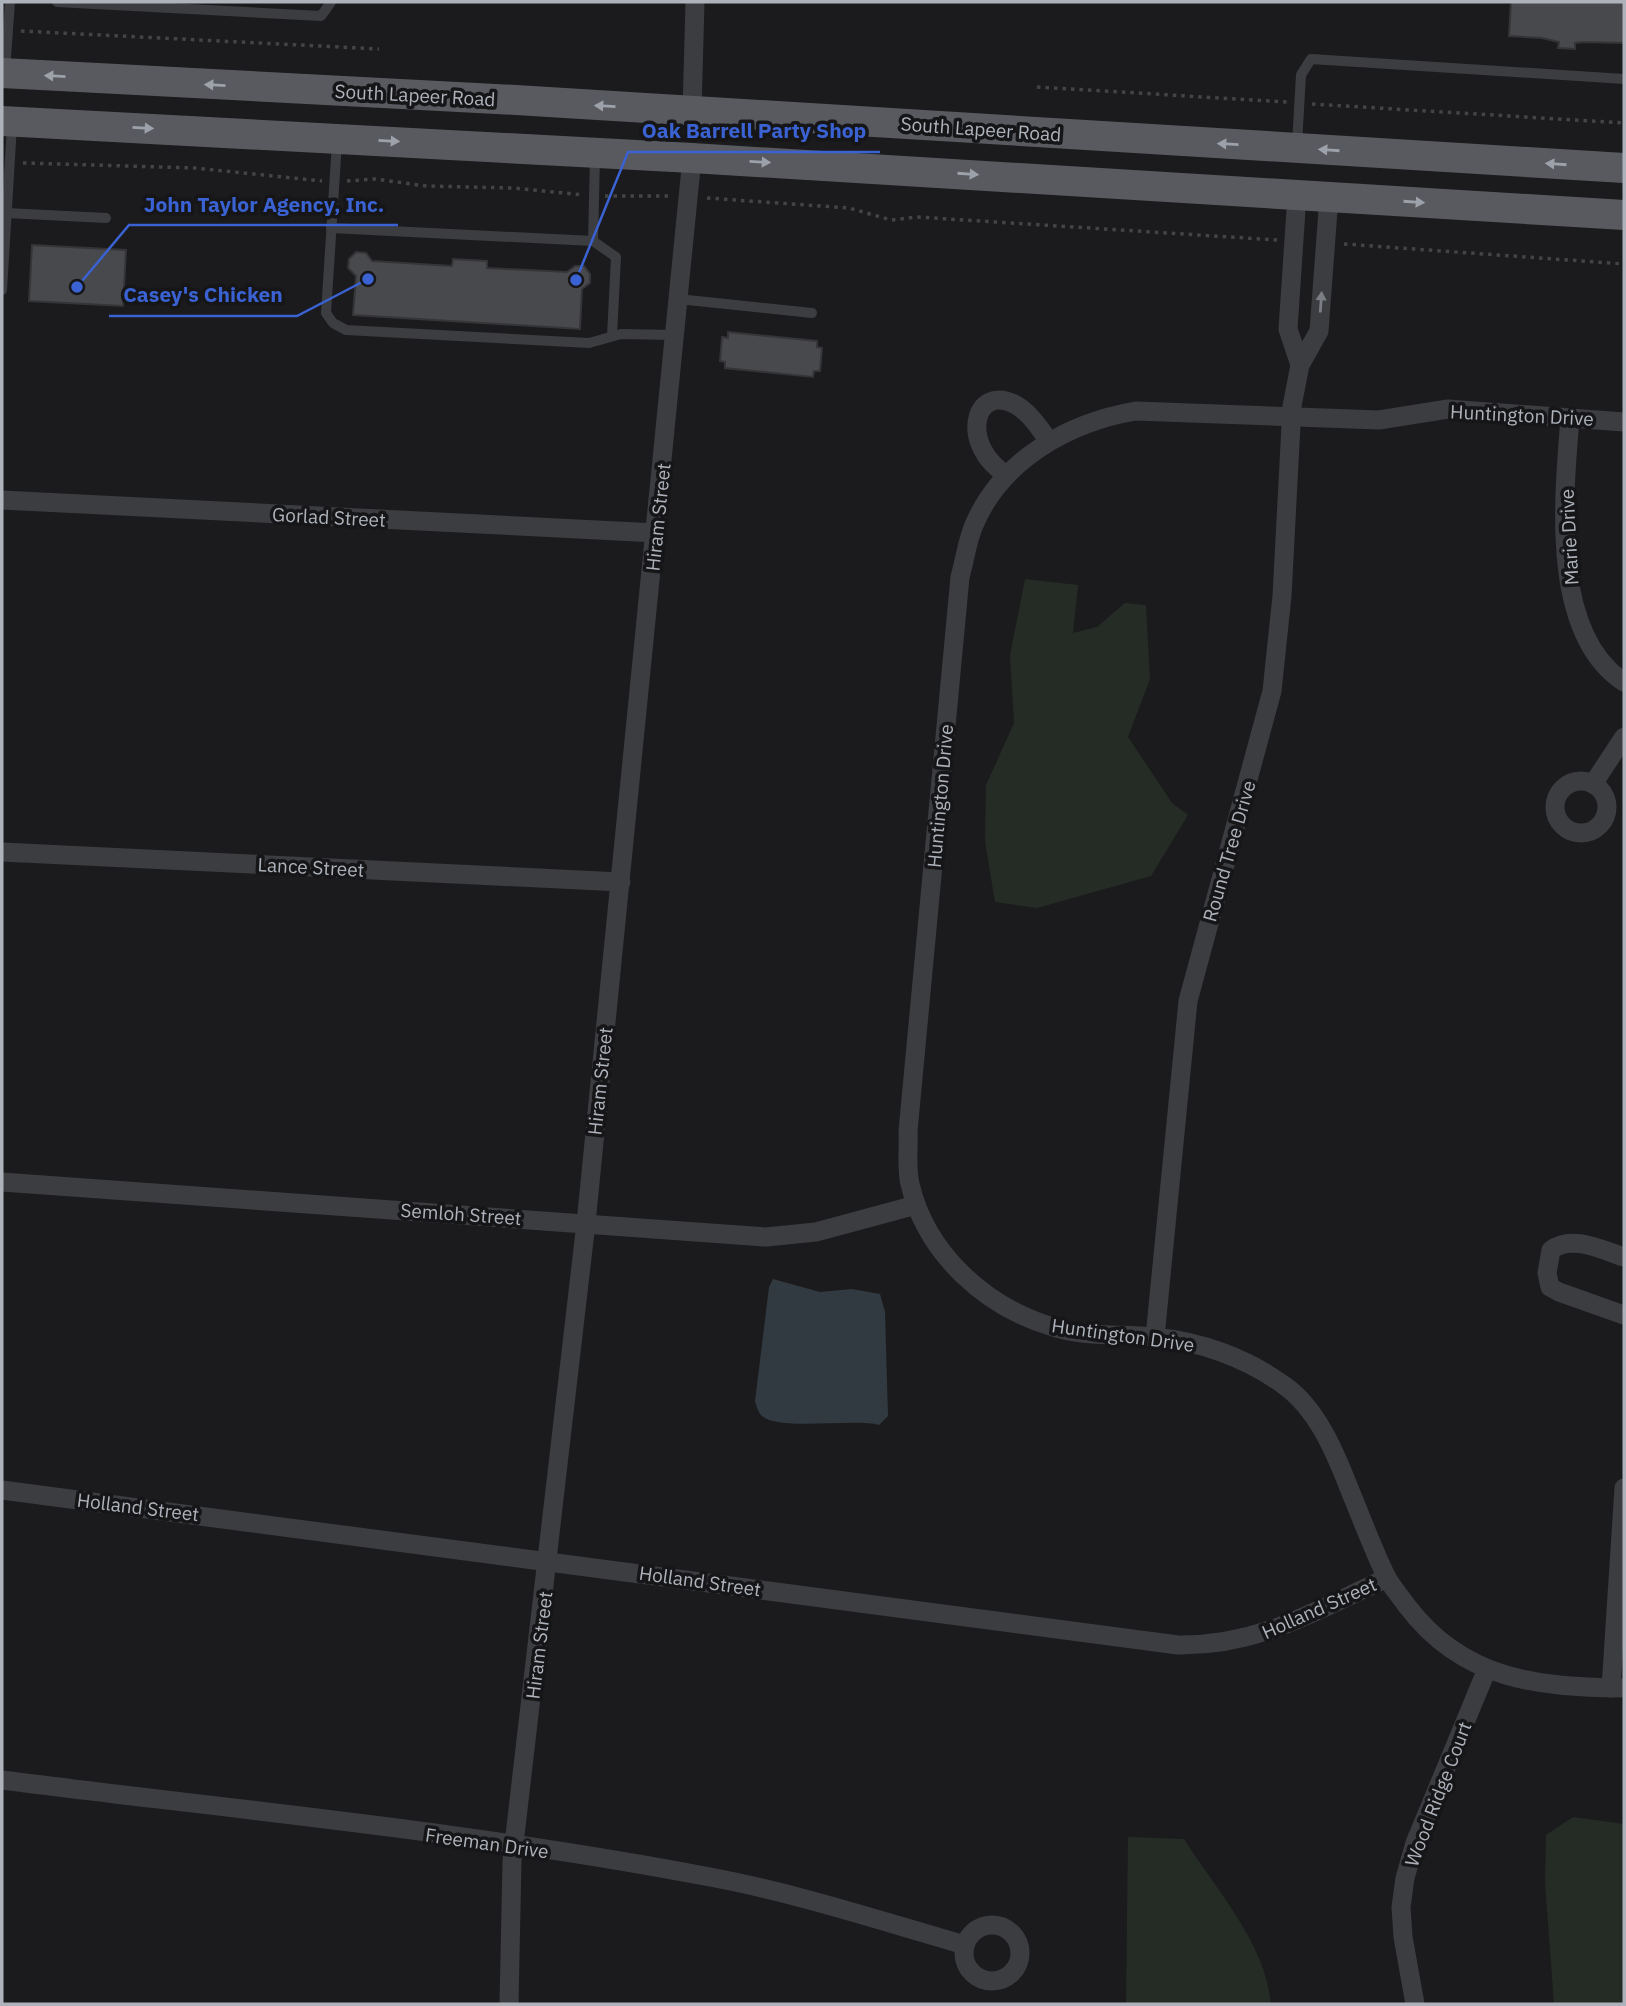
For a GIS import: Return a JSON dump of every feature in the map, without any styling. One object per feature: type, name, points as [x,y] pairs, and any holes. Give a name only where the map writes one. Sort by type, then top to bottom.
[{"type":"main road","name":"South Lapeer Road","points":[[3,74],[692,111],[1624,168]]},
{"type":"main road","points":[[94,126],[91,103],[99,86],[109,79]]},
{"type":"main road","points":[[7,121],[595,152],[1624,215]]},
{"type":"main road","points":[[900,170],[908,165],[916,152],[915,125]]},
{"type":"main road","points":[[1067,181],[1069,152],[1073,145],[1089,135]]},
{"type":"street","points":[[692,111],[695,2]]},
{"type":"street","name":"Hiram Street","points":[[509,2004],[510,1897],[514,1846],[586,1223],[657,533],[692,158]]},
{"type":"street","name":"Round Tree Drive","points":[[1297,195],[1288,329],[1300,365]]},
{"type":"street","name":"Round Tree Drive","points":[[1155,1337],[1188,1002],[1272,691],[1282,596],[1291,418],[1300,365],[1320,331],[1329,197]]},
{"type":"street","points":[[1007,475],[989,460],[977,439],[976,418],[981,410],[996,402],[1015,405],[1031,417],[1049,441]]},
{"type":"street","name":"Huntington Drive","points":[[1617,1688],[1575,1688],[1515,1679],[1487,1669],[1447,1649],[1425,1630],[1387,1578],[1320,1424],[1287,1387],[1251,1365],[1209,1347],[1155,1337],[1054,1328],[1009,1309],[980,1289],[950,1262],[932,1240],[916,1205],[909,1181],[908,1131],[960,577],[974,524],[1007,475],[1049,441],[1104,416],[1136,411],[1379,420],[1448,409],[1624,422]]},
{"type":"street","name":"Marie Drive","points":[[1570,418],[1567,550],[1573,606],[1592,647],[1614,675],[1624,682]]},
{"type":"street","name":"Gorlad Street","points":[[2,500],[657,533]]},
{"type":"street","points":[[1593,783],[1624,737]]},
{"type":"street","name":"Lance Street","points":[[2,852],[621,882]]},
{"type":"street","name":"Semloh Street","points":[[2,1182],[766,1237],[816,1232],[916,1205]]},
{"type":"street","points":[[1624,1257],[1576,1243],[1558,1245],[1551,1250],[1547,1273],[1550,1287],[1572,1299],[1624,1315]]},
{"type":"street","points":[[1617,1688],[1624,1488]]},
{"type":"street","name":"Holland Street","points":[[2,1490],[1178,1645],[1210,1645],[1268,1633],[1387,1578]]},
{"type":"street","name":"Wood Ridge Court","points":[[1415,2004],[1403,1937],[1401,1907],[1405,1878],[1415,1843],[1487,1669]]},
{"type":"street","name":"Freeman Drive","points":[[2,1780],[514,1846],[710,1877],[811,1901],[965,1945]]},
{"type":"lane","points":[[3,74],[10,2]]},
{"type":"lane","points":[[57,2],[321,16],[331,2]]},
{"type":"lane","points":[[1296,148],[1301,75],[1311,59],[1624,79]]},
{"type":"lane","points":[[2,290],[7,121]]},
{"type":"lane","points":[[338,138],[326,313],[333,323],[346,330],[589,343],[612,337],[675,335]]},
{"type":"lane","points":[[593,241],[595,152]]},
{"type":"lane","points":[[6,213],[106,218]]},
{"type":"lane","points":[[331,228],[593,241],[616,257],[612,337]]},
{"type":"lane","points":[[678,299],[812,313]]},
{"type":"path","points":[[22,31],[379,49]]},
{"type":"path","points":[[1037,87],[1284,102]]},
{"type":"path","points":[[1314,104],[1624,123]]},
{"type":"path","points":[[22,163],[195,168],[321,181]]},
{"type":"path","points":[[347,181],[375,179],[426,186],[513,188],[580,194]]},
{"type":"path","points":[[605,196],[674,196]]},
{"type":"path","points":[[703,197],[849,208],[891,220],[917,217],[1284,240]]},
{"type":"path","points":[[1336,243],[1624,264]]},
{"type":"shaded area","points":[[1025,579],[1078,585],[1073,633],[1097,627],[1125,603],[1146,605],[1150,679],[1128,737],[1172,803],[1188,815],[1151,876],[1037,908],[995,902],[985,841],[986,785],[1014,723],[1010,655]]},
{"type":"shaded area","points":[[773,1279],[820,1292],[852,1289],[880,1294],[885,1312],[888,1416],[879,1425],[782,1423],[760,1414],[755,1401],[769,1287]]},
{"type":"shaded area","points":[[1573,1817],[1624,1824],[1624,2004],[1554,2004],[1545,1882],[1546,1835]]},
{"type":"shaded area","points":[[1128,1837],[1184,1839],[1249,1938],[1260,1960],[1271,2004],[1126,2004]]},
{"type":"building","points":[[1511,2],[1624,2],[1624,43],[1584,42],[1575,43],[1575,49],[1558,48],[1559,42],[1509,36]]},
{"type":"building","points":[[32,245],[126,250],[123,306],[29,301]]},
{"type":"building","points":[[356,252],[366,253],[372,261],[452,266],[453,259],[487,261],[487,268],[567,272],[575,266],[584,266],[590,274],[590,283],[582,289],[580,329],[353,315],[356,276],[348,268],[349,259]]},
{"type":"building","points":[[728,332],[817,341],[817,347],[822,348],[820,371],[814,371],[813,377],[725,368],[725,362],[720,361],[722,337],[728,338]]},
{"type":"place","name":"Casey's Chicken","points":[[368,279]]},
{"type":"place","name":"Oak Barrell Party Shop","points":[[576,280]]},
{"type":"place","name":"John Taylor Agency, Inc.","points":[[77,287]]}]
